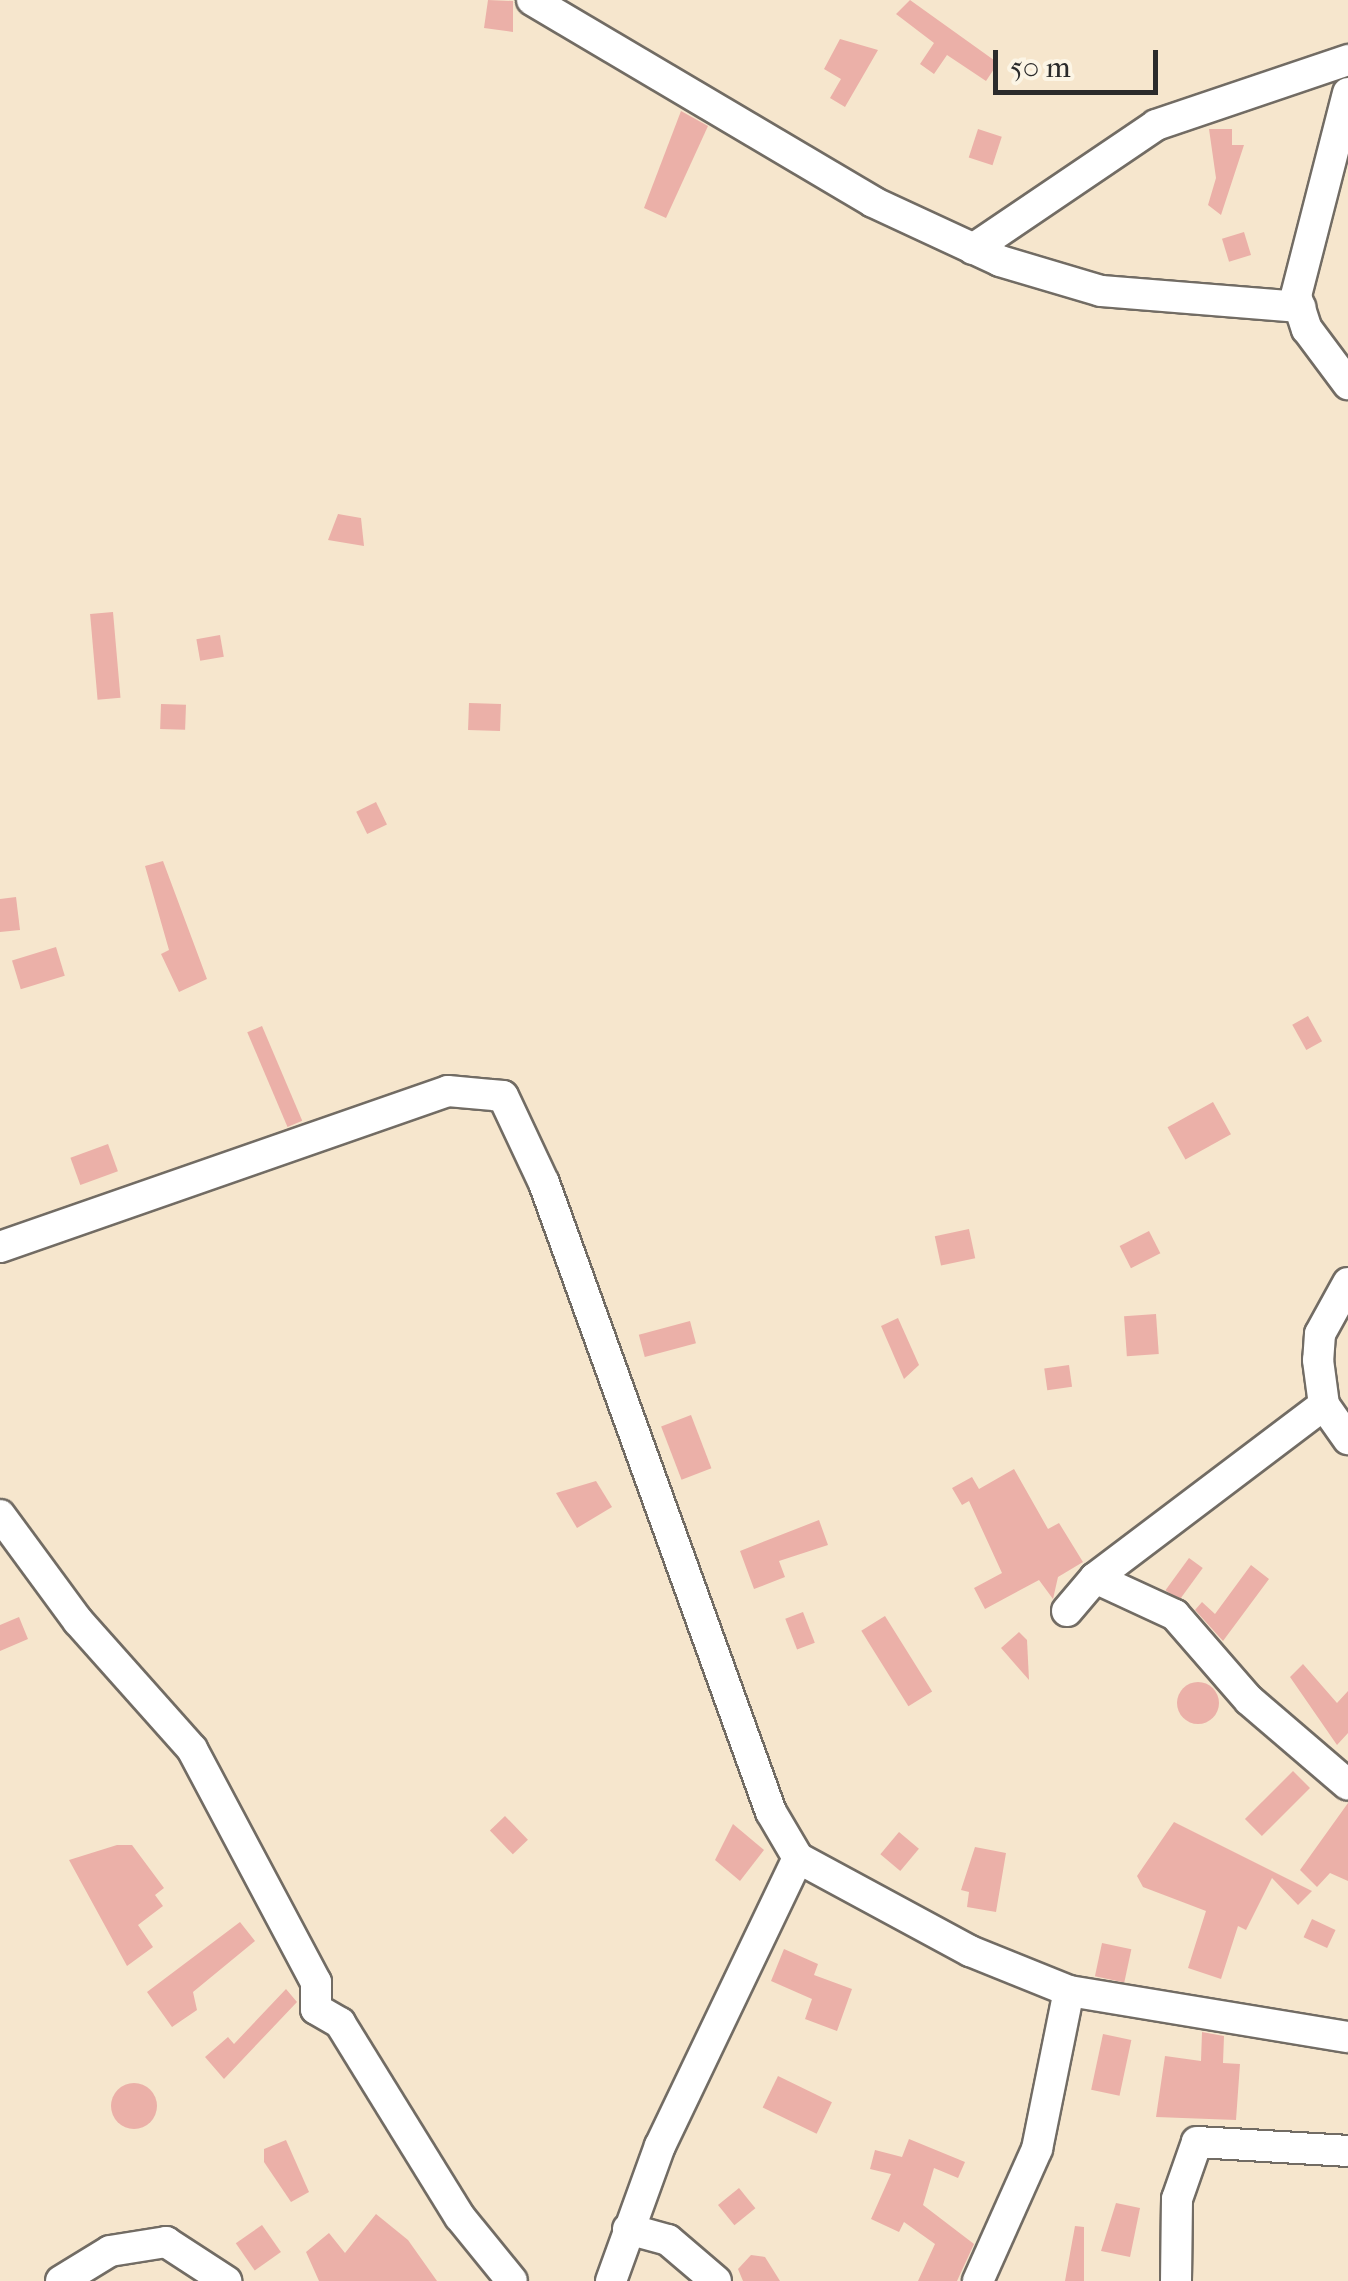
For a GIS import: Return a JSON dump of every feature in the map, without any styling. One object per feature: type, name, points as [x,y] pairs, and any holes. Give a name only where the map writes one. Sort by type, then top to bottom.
[{"type":"street","points":[[536,1],[873,202],[973,249],[1101,291],[1300,308]]},
{"type":"street","points":[[973,249],[1156,125],[1348,60]]},
{"type":"street","points":[[1348,93],[1297,268],[1300,308],[1325,360],[1348,384]]},
{"type":"street","points":[[0,1248],[448,1092],[503,1096],[544,1183],[771,1812],[798,1858],[934,1933],[1069,1992],[1348,2037]]},
{"type":"street","points":[[1348,1284],[1320,1334],[1324,1405],[1348,1439]]},
{"type":"street","points":[[1067,1611],[1095,1578],[1324,1405]]},
{"type":"street","points":[[0,1515],[65,1606],[192,1749],[316,1982],[316,2010],[340,2023],[460,2217],[512,2281]]},
{"type":"street","points":[[1095,1578],[1175,1615],[1249,1700],[1348,1785]]},
{"type":"street","points":[[610,2281],[628,2228],[798,1858]]},
{"type":"street","points":[[978,2281],[1037,2149],[1069,1992]]},
{"type":"street","points":[[1176,2281],[1177,2199],[1197,2142],[1348,2151]]},
{"type":"street","points":[[628,2228],[668,2240],[716,2281]]},
{"type":"street","points":[[61,2281],[110,2251],[166,2242],[226,2281]]},
{"type":"building","points":[[488,0],[513,1],[513,32],[484,28]]},
{"type":"building","points":[[910,0],[998,63],[986,81],[947,55],[934,74],[920,64],[934,43],[896,14]]},
{"type":"building","points":[[840,39],[878,50],[845,107],[830,98],[841,79],[824,69]]},
{"type":"building","points":[[681,111],[708,126],[666,218],[644,208]]},
{"type":"building","points":[[978,129],[1002,137],[993,165],[969,158]]},
{"type":"building","points":[[1209,129],[1232,129],[1232,145],[1244,145],[1221,215],[1208,205],[1216,178]]},
{"type":"building","points":[[1244,232],[1251,255],[1229,262],[1222,239]]},
{"type":"building","points":[[338,514],[361,518],[364,546],[328,540]]},
{"type":"building","points":[[113,612],[120,698],[98,700],[90,614]]},
{"type":"building","points":[[220,635],[224,657],[200,661],[196,639]]},
{"type":"building","points":[[469,703],[501,704],[500,731],[468,730]]},
{"type":"building","points":[[161,704],[186,705],[185,730],[160,729]]},
{"type":"building","points":[[376,802],[387,824],[367,834],[356,812]]},
{"type":"building","points":[[163,861],[207,979],[179,992],[161,954],[169,950],[145,866]]},
{"type":"building","points":[[16,897],[20,930],[0,932],[0,899]]},
{"type":"building","points":[[56,947],[65,976],[21,989],[12,960]]},
{"type":"building","points":[[1308,1016],[1322,1041],[1306,1050],[1292,1025]]},
{"type":"building","points":[[262,1026],[302,1121],[288,1127],[247,1032]]},
{"type":"building","points":[[1213,1102],[1231,1134],[1185,1160],[1168,1127]]},
{"type":"building","points":[[108,1144],[118,1171],[80,1185],[70,1158]]},
{"type":"building","points":[[969,1229],[975,1258],[941,1266],[935,1236]]},
{"type":"building","points":[[1149,1231],[1160,1253],[1131,1268],[1120,1246]]},
{"type":"building","points":[[1156,1314],[1159,1354],[1127,1356],[1124,1316]]},
{"type":"building","points":[[898,1318],[919,1365],[904,1379],[881,1326]]},
{"type":"building","points":[[690,1321],[696,1343],[645,1357],[639,1335]]},
{"type":"building","points":[[1069,1365],[1072,1387],[1047,1390],[1044,1368]]},
{"type":"building","points":[[691,1415],[711,1468],[682,1480],[661,1426]]},
{"type":"building","points":[[1014,1469],[1048,1529],[1059,1523],[1083,1562],[1058,1577],[1053,1599],[1039,1580],[985,1609],[974,1588],[1002,1573],[969,1501],[962,1505],[952,1488],[972,1477],[979,1489]]},
{"type":"building","points":[[596,1481],[612,1507],[577,1528],[556,1493]]},
{"type":"building","points":[[819,1520],[828,1545],[779,1561],[785,1577],[754,1589],[740,1551]]},
{"type":"building","points":[[1189,1558],[1203,1568],[1179,1600],[1165,1590]]},
{"type":"building","points":[[1251,1565],[1269,1579],[1223,1641],[1195,1610],[1202,1602],[1215,1614]]},
{"type":"building","points":[[803,1612],[815,1643],[797,1650],[785,1619]]},
{"type":"building","points":[[885,1616],[932,1691],[908,1706],[861,1631]]},
{"type":"building","points":[[19,1617],[28,1639],[0,1651],[0,1625]]},
{"type":"building","points":[[1019,1632],[1027,1640],[1029,1680],[1001,1648]]},
{"type":"building","points":[[1303,1664],[1337,1703],[1348,1691],[1348,1733],[1337,1745],[1290,1677]]},
{"type":"building","points":[[1198,1682],[1213,1688],[1219,1703],[1213,1718],[1198,1724],[1183,1718],[1177,1703],[1183,1688]]},
{"type":"building","points":[[1293,1771],[1310,1788],[1262,1836],[1245,1819]]},
{"type":"building","points":[[1348,1803],[1348,1881],[1330,1873],[1317,1887],[1300,1870]]},
{"type":"building","points":[[505,1816],[528,1840],[513,1854],[490,1831]]},
{"type":"building","points":[[1174,1822],[1312,1891],[1298,1905],[1272,1878],[1246,1930],[1238,1926],[1221,1979],[1188,1968],[1206,1911],[1143,1887],[1137,1876]]},
{"type":"building","points":[[733,1824],[764,1850],[740,1881],[715,1860]]},
{"type":"building","points":[[899,1832],[919,1849],[900,1871],[880,1854]]},
{"type":"building","points":[[117,1845],[132,1845],[164,1888],[155,1895],[163,1906],[138,1925],[153,1947],[127,1966],[69,1860]]},
{"type":"building","points":[[975,1847],[1006,1853],[996,1912],[967,1907],[969,1892],[961,1890]]},
{"type":"building","points":[[1312,1919],[1336,1930],[1327,1948],[1304,1937]]},
{"type":"building","points":[[240,1922],[255,1941],[193,1992],[197,2010],[172,2027],[147,1992]]},
{"type":"building","points":[[1102,1943],[1131,1949],[1124,1982],[1095,1976]]},
{"type":"building","points":[[784,1949],[818,1964],[814,1975],[852,1989],[837,2031],[805,2019],[812,1999],[771,1981]]},
{"type":"building","points":[[286,1989],[297,2002],[224,2079],[205,2057],[228,2037],[234,2044]]},
{"type":"building","points":[[1202,2032],[1224,2036],[1223,2063],[1240,2064],[1236,2120],[1156,2117],[1165,2056],[1201,2061]]},
{"type":"building","points":[[1103,2034],[1131,2040],[1120,2096],[1091,2090]]},
{"type":"building","points":[[778,2076],[832,2102],[817,2134],[763,2107]]},
{"type":"building","points":[[134,2083],[150,2090],[157,2106],[150,2122],[134,2129],[118,2122],[111,2106],[118,2090]]},
{"type":"building","points":[[909,2139],[965,2162],[958,2178],[934,2168],[923,2205],[974,2244],[957,2281],[918,2281],[935,2244],[904,2222],[899,2232],[871,2219],[891,2174],[870,2169],[875,2150],[902,2157]]},
{"type":"building","points":[[286,2140],[309,2192],[291,2202],[264,2162],[264,2149]]},
{"type":"building","points":[[739,2188],[755,2208],[734,2225],[718,2205]]},
{"type":"building","points":[[1116,2203],[1140,2208],[1130,2257],[1101,2251]]},
{"type":"building","points":[[376,2214],[408,2240],[437,2281],[319,2281],[306,2252],[329,2233],[345,2253]]},
{"type":"building","points":[[262,2225],[281,2252],[255,2270],[236,2243]]},
{"type":"building","points":[[1075,2226],[1084,2227],[1084,2281],[1065,2281]]},
{"type":"building","points":[[751,2255],[765,2257],[780,2281],[743,2281],[738,2269]]}]
